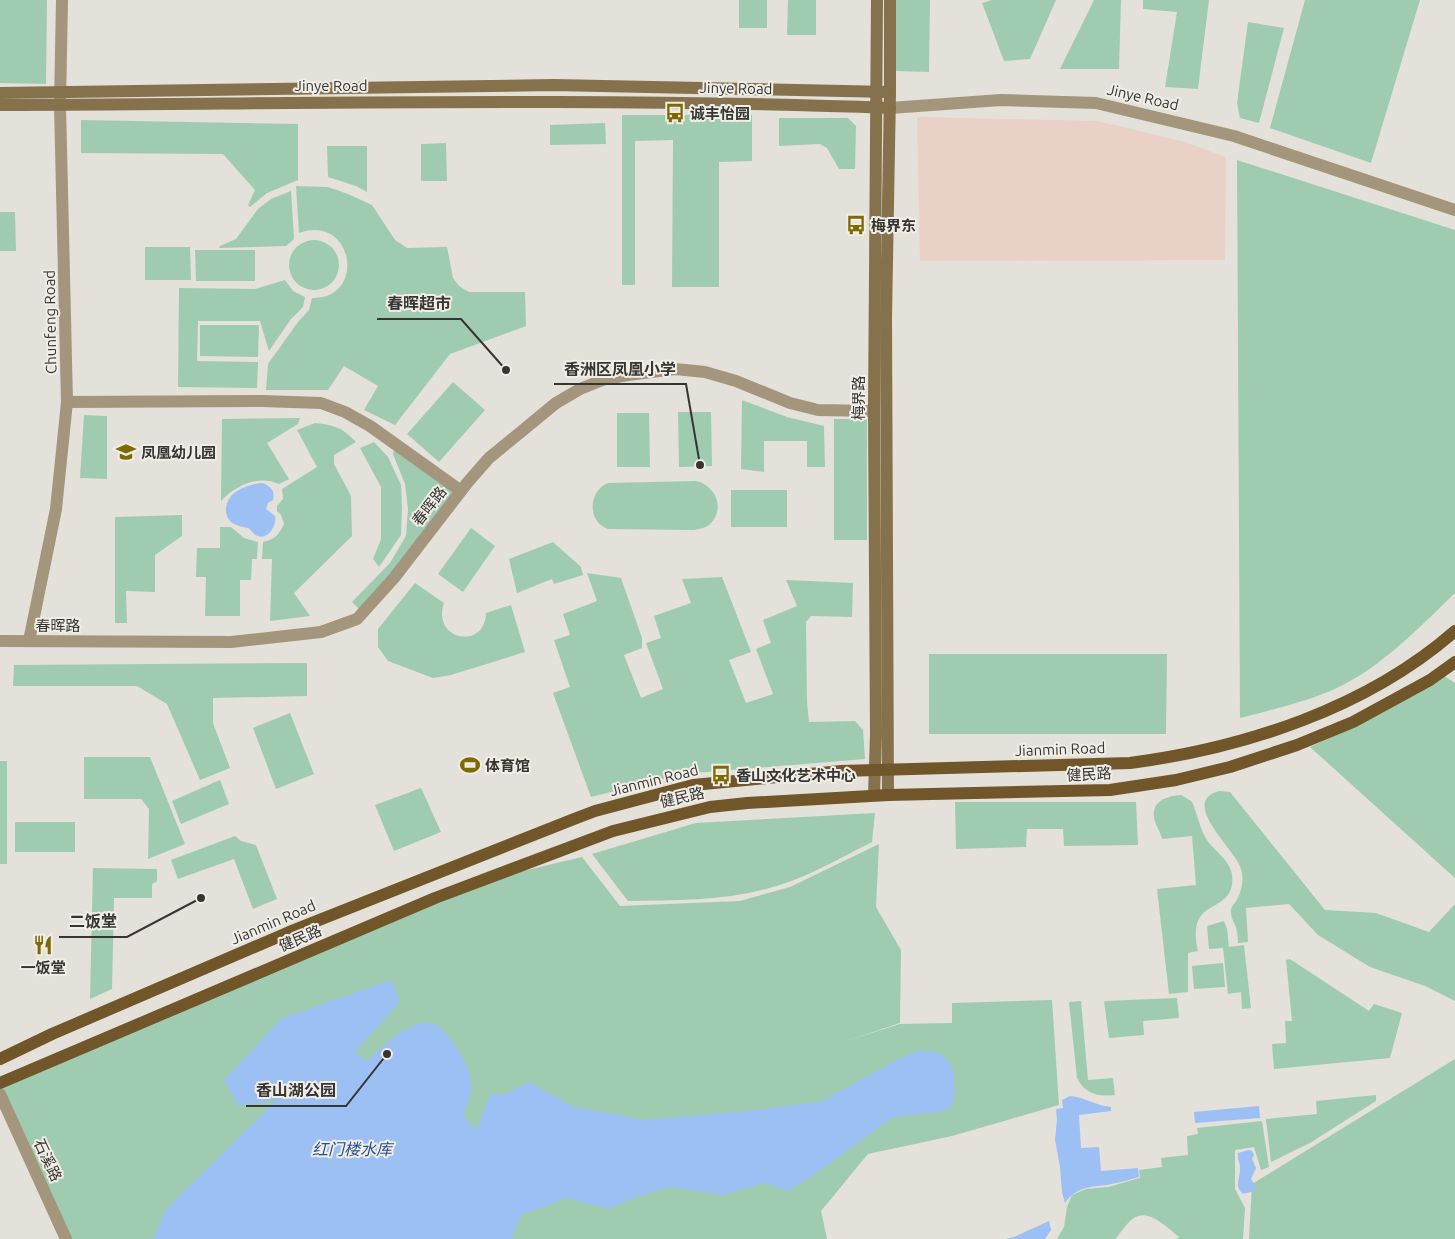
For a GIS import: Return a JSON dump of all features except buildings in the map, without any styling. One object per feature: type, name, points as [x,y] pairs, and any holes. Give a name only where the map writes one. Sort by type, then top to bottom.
[{"type":"main road","name":"梅界路","points":[[874,795],[874,411],[883,108],[877,92],[877,0]]},
{"type":"main road","points":[[888,795],[883,108],[890,92],[890,0]]},
{"type":"main road","name":"Jinye Road","points":[[0,105],[61,99],[554,85],[890,92]]},
{"type":"main road","name":"Jinye Road","points":[[0,92],[61,99],[554,101],[883,108]]},
{"type":"main road","name":"Jianmin Road","points":[[0,1060],[52,1034],[294,930],[595,811],[693,785],[774,776],[875,769],[1130,763],[1165,758],[1253,737],[1343,702],[1376,686],[1412,664],[1455,631]]},
{"type":"main road","name":"健民路","points":[[0,1083],[435,898],[613,831],[710,807],[874,795],[1110,790],[1176,780],[1230,767],[1297,746],[1352,722],[1430,680],[1455,662]]},
{"type":"street","name":"Chunfeng Road","points":[[29,641],[56,509],[67,402],[61,99],[62,0]]},
{"type":"street","name":"Jinye Road","points":[[883,108],[1001,100],[1096,103],[1234,136],[1455,210]]},
{"type":"street","name":"春晖路","points":[[0,641],[231,642],[321,632],[357,619],[394,578],[489,458],[556,404],[605,379],[628,374],[675,370],[705,372],[736,380],[790,403],[818,410],[874,411]]},
{"type":"street","points":[[67,402],[262,401],[321,403],[345,412],[370,426],[461,491]]},
{"type":"street","name":"石溪路","points":[[0,1094],[66,1239]]},
{"type":"shaded area","points":[[917,117],[1097,121],[1185,142],[1226,157],[1225,260],[920,261]]},
{"type":"green space","points":[[0,0],[47,0],[46,84],[0,83]]},
{"type":"green space","points":[[739,0],[767,0],[767,28],[739,28]]},
{"type":"green space","points":[[788,0],[816,0],[816,35],[787,35]]},
{"type":"green space","points":[[895,0],[930,0],[929,72],[895,71]]},
{"type":"green space","points":[[992,0],[1056,0],[1030,59],[1004,61],[982,3]]},
{"type":"green space","points":[[1094,0],[1121,0],[1119,69],[1060,69]]},
{"type":"green space","points":[[1143,0],[1209,0],[1198,89],[1165,87],[1177,12],[1143,9]]},
{"type":"green space","points":[[1305,0],[1420,0],[1371,163],[1270,128]]},
{"type":"green space","points":[[1248,22],[1284,28],[1259,123],[1240,118],[1237,103]]},
{"type":"green space","points":[[622,115],[752,115],[752,161],[719,162],[719,287],[672,287],[673,140],[635,141],[635,285],[622,285]]},
{"type":"green space","points":[[779,118],[848,118],[856,126],[855,169],[839,169],[827,148],[820,144],[779,146]]},
{"type":"green space","points":[[81,120],[298,124],[298,180],[267,193],[250,207],[248,205],[255,190],[223,154],[81,153]]},
{"type":"green space","points":[[605,123],[606,144],[550,145],[550,125]]},
{"type":"green space","points":[[446,143],[447,181],[421,181],[421,144]]},
{"type":"green space","points":[[327,146],[367,146],[367,192],[356,186],[328,177]]},
{"type":"green space","points":[[1237,160],[1455,230],[1455,593],[1393,651],[1352,680],[1311,698],[1240,718]]},
{"type":"green space","points":[[296,186],[328,187],[372,205],[395,240],[407,248],[447,247],[453,278],[459,286],[469,292],[525,292],[526,326],[450,354],[395,425],[364,410],[378,386],[344,366],[328,390],[266,390],[268,364],[298,322],[309,310],[312,298],[330,295],[341,285],[347,273],[347,258],[342,245],[332,235],[317,230],[299,233]]},
{"type":"green space","points":[[291,191],[294,239],[286,246],[219,248],[236,239],[258,209],[271,199]]},
{"type":"green space","points":[[0,212],[15,212],[16,251],[0,251]]},
{"type":"green space","points":[[314,240],[324,242],[332,247],[337,255],[339,265],[337,275],[332,283],[324,288],[314,290],[304,288],[296,283],[291,275],[289,265],[291,255],[296,247],[304,242]]},
{"type":"green space","points":[[145,247],[190,247],[191,280],[145,280]]},
{"type":"green space","points":[[195,250],[255,250],[255,281],[196,281]]},
{"type":"green space","points":[[285,280],[293,291],[305,297],[303,307],[291,319],[269,351],[260,321],[198,321],[197,361],[258,362],[257,388],[178,387],[179,288],[255,289]]},
{"type":"green space","points":[[200,325],[259,325],[258,357],[200,356]]},
{"type":"green space","points":[[453,382],[485,410],[439,462],[407,434]]},
{"type":"green space","points":[[742,400],[787,417],[824,426],[825,467],[807,467],[807,441],[764,441],[764,472],[741,469]]},
{"type":"green space","points":[[678,412],[711,412],[712,466],[679,467]]},
{"type":"green space","points":[[617,413],[649,413],[650,467],[617,467]]},
{"type":"green space","points":[[84,415],[107,416],[107,479],[80,478]]},
{"type":"green space","points":[[300,418],[298,424],[267,443],[289,479],[279,484],[271,481],[248,483],[233,490],[221,501],[222,419]]},
{"type":"green space","points":[[834,419],[867,419],[867,540],[834,540]]},
{"type":"green space","points":[[315,423],[338,428],[347,433],[356,442],[334,455],[334,464],[351,496],[352,536],[294,593],[310,616],[270,621],[272,559],[262,559],[263,542],[276,536],[284,524],[281,515],[277,511],[277,506],[283,499],[282,489],[317,467],[297,430]]},
{"type":"green space","points":[[374,442],[388,457],[401,485],[402,508],[401,535],[379,567],[373,559],[381,539],[381,487],[360,448]]},
{"type":"green space","points":[[394,450],[454,492],[394,574],[360,610],[352,602],[390,563],[406,536],[408,509],[405,484],[393,454]]},
{"type":"green space","points":[[696,481],[709,487],[718,506],[714,519],[704,528],[694,530],[608,529],[596,520],[593,513],[594,499],[597,493],[601,487],[608,483]]},
{"type":"green space","points":[[731,490],[787,490],[787,527],[731,527]]},
{"type":"green space","points":[[182,515],[182,536],[155,555],[155,592],[126,591],[127,623],[115,623],[115,517]]},
{"type":"green space","points":[[220,527],[231,527],[244,538],[258,542],[257,559],[252,559],[251,580],[240,580],[240,616],[205,616],[206,577],[196,577],[197,548],[220,548]]},
{"type":"green space","points":[[471,528],[495,546],[463,592],[438,574]]},
{"type":"green space","points":[[553,542],[581,567],[583,575],[554,584],[552,579],[517,593],[509,559]]},
{"type":"green space","points":[[587,573],[621,578],[642,638],[642,648],[624,655],[641,698],[663,689],[646,643],[661,638],[654,616],[691,603],[682,579],[722,577],[751,652],[729,660],[746,703],[773,694],[756,649],[771,643],[763,620],[797,606],[786,580],[853,583],[852,617],[811,616],[806,622],[807,702],[809,722],[855,721],[863,730],[865,759],[683,774],[591,797],[553,693],[570,687],[554,640],[570,635],[563,614],[597,601]]},
{"type":"green space","points":[[415,583],[444,603],[442,616],[445,626],[451,632],[460,636],[469,636],[477,633],[483,625],[486,613],[511,605],[525,652],[451,675],[433,678],[388,661],[378,647],[378,629]]},
{"type":"green space","points":[[929,654],[1167,654],[1166,734],[929,734]]},
{"type":"green space","points":[[307,663],[307,696],[213,698],[213,723],[230,768],[200,780],[167,704],[137,686],[13,686],[14,665]]},
{"type":"green space","points":[[1444,676],[1455,683],[1455,878],[1310,747],[1363,722]]},
{"type":"green space","points":[[290,713],[314,774],[276,789],[253,728]]},
{"type":"green space","points":[[84,757],[150,757],[185,844],[148,859],[149,809],[141,799],[84,799]]},
{"type":"green space","points":[[0,761],[7,761],[7,864],[0,864]]},
{"type":"green space","points":[[220,780],[229,804],[181,824],[172,801]]},
{"type":"green space","points":[[421,788],[441,832],[394,851],[375,805]]},
{"type":"green space","points":[[1219,791],[1230,792],[1325,910],[1376,913],[1429,932],[1455,904],[1455,1001],[1425,986],[1370,967],[1318,935],[1289,904],[1246,908],[1248,942],[1238,943],[1231,911],[1240,892],[1242,873],[1237,861],[1207,816],[1205,805],[1208,797]]},
{"type":"green space","points":[[1181,795],[1191,801],[1205,836],[1228,864],[1232,874],[1232,885],[1225,898],[1207,910],[1198,921],[1196,940],[1198,951],[1188,953],[1188,992],[1169,994],[1157,889],[1196,885],[1192,836],[1162,839],[1154,817],[1154,811],[1163,799]]},
{"type":"green space","points":[[955,802],[1136,802],[1138,845],[1064,846],[1063,829],[1027,829],[1026,847],[956,849]]},
{"type":"green space","points":[[875,813],[872,842],[820,869],[793,880],[766,889],[732,896],[628,901],[592,854],[696,823]]},
{"type":"green space","points":[[15,822],[75,822],[75,852],[15,852]]},
{"type":"green space","points":[[235,836],[241,841],[256,845],[277,899],[253,909],[234,859],[178,879],[171,860]]},
{"type":"green space","points":[[879,844],[876,907],[901,950],[900,1023],[849,1040],[900,1024],[952,1023],[952,1003],[1052,1000],[1059,1105],[952,1136],[868,1154],[821,1211],[827,1239],[67,1239],[0,1083],[480,881],[582,857],[620,906],[740,901],[790,887]]},
{"type":"green space","points":[[93,868],[157,869],[157,881],[152,884],[152,898],[114,898],[112,989],[90,999]]},
{"type":"green space","points":[[1224,921],[1229,947],[1244,945],[1251,1008],[1242,1009],[1241,992],[1228,994],[1223,948],[1209,949],[1207,926]]},
{"type":"green space","points":[[1290,959],[1369,1011],[1374,1004],[1402,1013],[1390,1058],[1274,1069],[1272,1044],[1286,1043],[1285,1021],[1292,1021],[1286,960]]},
{"type":"green space","points":[[1223,963],[1225,987],[1194,989],[1192,966]]},
{"type":"green space","points":[[1177,998],[1179,1018],[1143,1021],[1144,1035],[1109,1038],[1104,1001]]},
{"type":"green space","points":[[1081,1001],[1088,1080],[1113,1078],[1115,1095],[1098,1095],[1088,1091],[1077,1078],[1069,1002]]},
{"type":"green space","points":[[1455,1059],[1455,1239],[1249,1239],[1252,1184]]},
{"type":"green space","points":[[1376,1095],[1376,1101],[1310,1143],[1271,1162],[1266,1119],[1317,1114],[1316,1101]]},
{"type":"green space","points":[[1262,1121],[1269,1167],[1261,1170],[1254,1147],[1235,1150],[1235,1189],[1245,1208],[1243,1239],[1177,1239],[1179,1237],[1164,1224],[1145,1215],[1131,1220],[1115,1239],[1057,1239],[1064,1227],[1067,1207],[1072,1195],[1086,1189],[1108,1187],[1140,1178],[1139,1170],[1162,1167],[1161,1158],[1188,1155],[1187,1136],[1198,1134],[1197,1128]]},
{"type":"water","points":[[263,483],[273,491],[273,500],[268,503],[266,509],[275,516],[275,520],[270,532],[263,537],[229,520],[226,509],[228,500],[234,493],[246,487]]},
{"type":"water","name":"红门楼水库","points":[[391,980],[400,1002],[355,1052],[367,1061],[408,1028],[427,1023],[439,1026],[458,1049],[467,1066],[471,1091],[464,1117],[476,1130],[491,1094],[503,1095],[529,1082],[572,1106],[644,1120],[820,1102],[899,1059],[918,1051],[937,1052],[947,1060],[954,1073],[955,1093],[950,1109],[935,1113],[892,1118],[808,1179],[787,1191],[765,1183],[722,1195],[670,1187],[636,1197],[609,1209],[567,1198],[521,1215],[512,1239],[153,1239],[166,1209],[277,1100],[239,1106],[224,1080],[281,1019]]},
{"type":"water","points":[[1070,1096],[1111,1107],[1111,1111],[1079,1115],[1081,1148],[1099,1147],[1101,1171],[1138,1168],[1139,1177],[1084,1189],[1074,1194],[1065,1203],[1055,1140],[1056,1109],[1063,1108],[1062,1100]]},
{"type":"water","points":[[1259,1106],[1260,1118],[1195,1123],[1194,1112]]},
{"type":"water","points":[[1249,1150],[1254,1155],[1252,1159],[1256,1168],[1251,1179],[1256,1187],[1254,1191],[1243,1194],[1238,1185],[1240,1168],[1238,1153]]},
{"type":"water","points":[[1049,1221],[1051,1230],[1045,1239],[1006,1239],[1014,1237]]},
{"type":"place","name":"诚丰怡园","points":[[675,113]]},
{"type":"place","name":"梅界东","points":[[856,225]]},
{"type":"place","name":"春晖超市","points":[[506,370]]},
{"type":"place","name":"凤凰幼儿园","points":[[126,452]]},
{"type":"place","name":"香洲区凤凰小学","points":[[700,465]]},
{"type":"place","name":"体育馆","points":[[470,765]]},
{"type":"place","name":"香山文化艺术中心","points":[[721,775]]},
{"type":"place","name":"二饭堂","points":[[201,898]]},
{"type":"place","name":"一饭堂","points":[[43,945]]},
{"type":"place","name":"香山湖公园","points":[[387,1054]]}]
